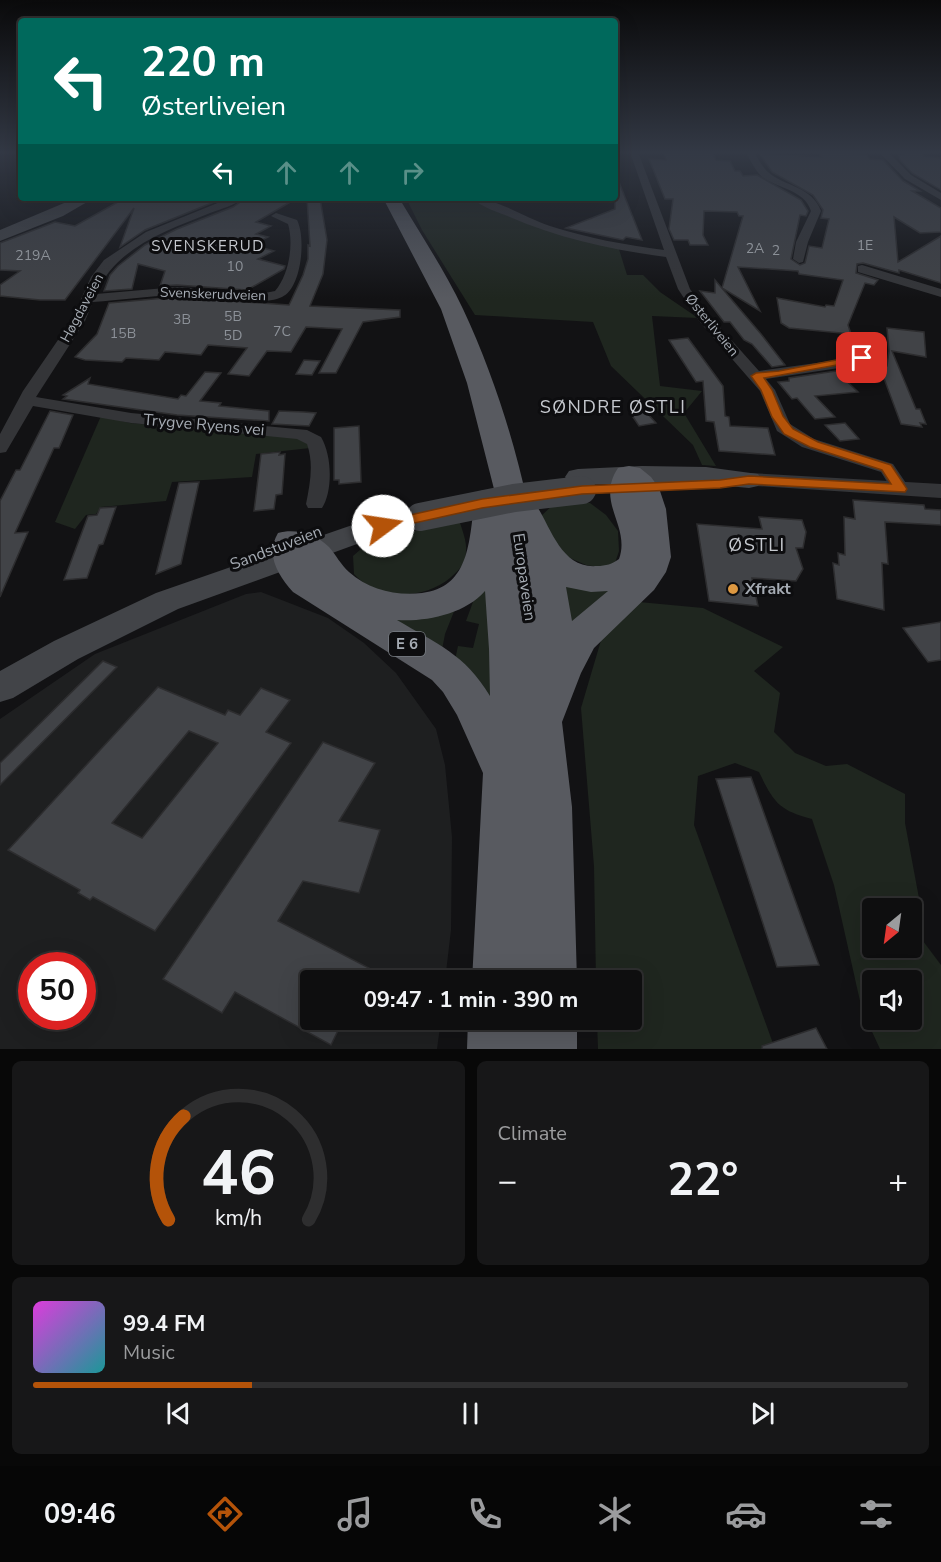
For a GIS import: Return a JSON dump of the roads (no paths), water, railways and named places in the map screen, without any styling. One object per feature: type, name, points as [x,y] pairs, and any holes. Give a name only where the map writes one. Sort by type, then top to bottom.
[{"type":"highway","name":"Europaveien","points":[[381,201],[420,276],[446,336],[521,551],[535,658],[549,807],[549,970]]},
{"type":"highway","name":"Europaveien","points":[[393,201],[452,309],[480,383],[499,488],[499,551],[508,649],[510,709],[500,970]]},
{"type":"highway","name":"E 6","points":[[499,488],[553,564],[581,578],[613,577],[630,568],[638,550],[632,516],[624,503],[633,483],[648,495],[654,541],[651,570],[639,584],[587,629],[579,640],[561,674],[540,725]]},
{"type":"highway","name":"E 6","points":[[297,549],[344,587],[372,602],[403,608],[435,604],[460,593],[474,580],[482,560],[499,488]]},
{"type":"highway","name":"E 6","points":[[297,549],[296,572],[306,583],[438,663],[452,674],[474,706],[506,773]]},
{"type":"highway","name":"E 6","points":[[542,550],[561,674]]},
{"type":"highway","points":[[496,1049],[497,1030]]},
{"type":"highway","points":[[548,1030],[548,1049]]},
{"type":"main road","points":[[0,236],[58,213],[81,201]]},
{"type":"main road","name":"Sandstuveien","points":[[0,688],[76,644],[166,601],[208,575],[371,529],[419,509],[514,498],[580,484],[720,484],[749,480]]},
{"type":"street","name":"Høgdaveien","points":[[0,448],[47,366],[74,329],[102,270],[122,252],[159,230],[232,201]]},
{"type":"street","points":[[483,201],[515,217],[566,235],[612,246],[671,254]]},
{"type":"street","name":"Østerliveien","points":[[652,201],[684,289],[692,304],[767,390],[777,417],[789,432],[814,445],[887,468],[901,489]]},
{"type":"street","points":[[799,259],[801,242],[816,211],[810,201]]},
{"type":"street","name":"Svenskerudveien","points":[[88,299],[177,291],[265,297],[279,294],[287,281],[296,242],[293,222],[276,216]]},
{"type":"street","points":[[862,269],[941,293]]},
{"type":"street","points":[[756,376],[839,364],[880,352]]},
{"type":"street","name":"Trygve Ryens vei","points":[[28,401],[52,403],[131,418],[309,436],[315,441],[320,460],[320,486],[315,504]]},
{"type":"street","name":"Sandstuveien","points":[[749,480],[941,491]]},
{"type":"place","name":"Xfrakt","points":[[733,589]]},
{"type":"district","name":"SVENSKERUD","points":[[208,246]]},
{"type":"district","name":"SØNDRE ØSTLI","points":[[613,407]]},
{"type":"district","name":"ØSTLI","points":[[757,545]]}]
